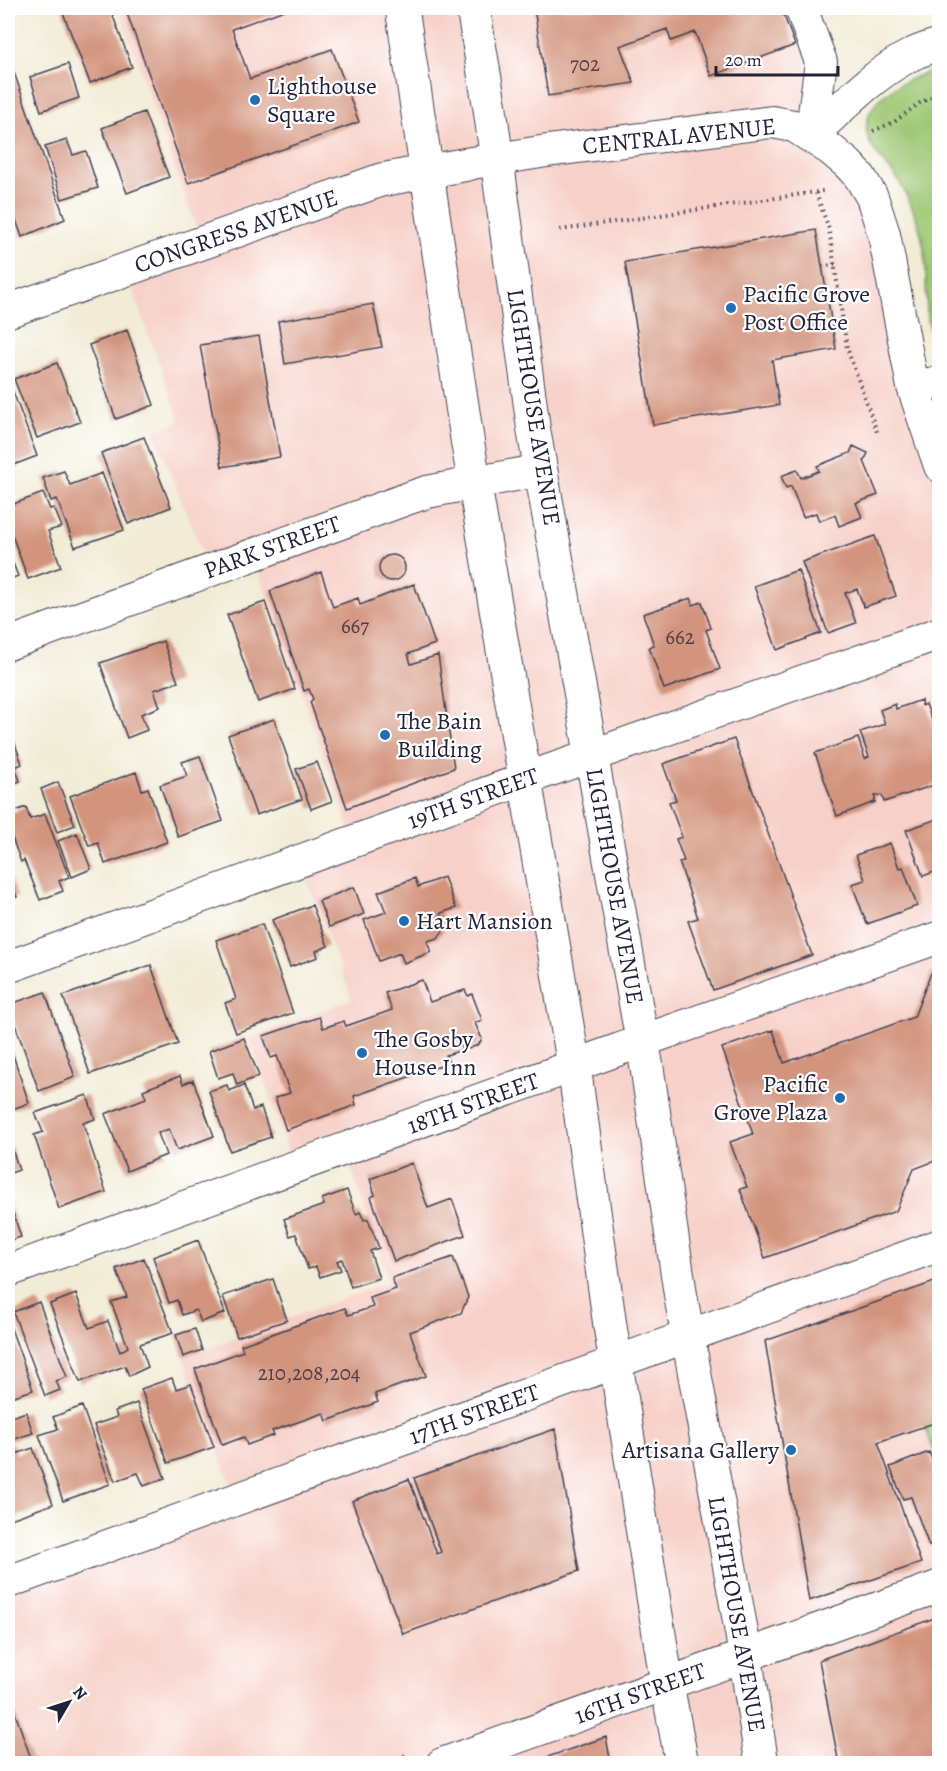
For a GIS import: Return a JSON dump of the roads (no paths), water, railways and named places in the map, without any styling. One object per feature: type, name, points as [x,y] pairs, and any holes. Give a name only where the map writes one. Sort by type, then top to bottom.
[{"type":"main road","points":[[402,8],[468,445],[574,1066],[617,1362],[667,1684],[682,1764]]},
{"type":"main road","name":"LIGHTHOUSE AVENUE","points":[[473,8],[483,161],[542,470],[642,1041],[688,1336],[762,1764]]},
{"type":"main road","name":"CONGRESS AVENUE","points":[[8,311],[381,180],[483,161]]},
{"type":"street","points":[[801,8],[821,62],[811,136]]},
{"type":"street","points":[[811,136],[863,88],[888,70],[913,54],[939,44]]},
{"type":"street","name":"CENTRAL AVENUE","points":[[483,161],[772,122],[794,126],[811,136],[848,164],[860,177],[872,197],[926,385],[939,466]]},
{"type":"street","name":"PARK STREET","points":[[8,644],[412,497],[542,470]]},
{"type":"street","name":"19TH STREET","points":[[8,967],[525,778],[939,633]]},
{"type":"street","name":"18TH STREET","points":[[8,1271],[642,1041],[939,937]]},
{"type":"street","name":"17TH STREET","points":[[8,1582],[939,1245]]},
{"type":"street","name":"16TH STREET","points":[[442,1764],[939,1586]]},
{"type":"place","name":"Lighthouse Square","points":[[255,100]]},
{"type":"place","name":"Pacific Grove Post Office","points":[[731,308]]},
{"type":"place","name":"The Bain Building","points":[[385,735]]},
{"type":"place","name":"Hart Mansion","points":[[404,921]]},
{"type":"place","name":"The Gosby House Inn","points":[[362,1053]]},
{"type":"place","name":"Pacific Grove Plaza","points":[[840,1098]]},
{"type":"place","name":"Artisana Gallery","points":[[791,1450]]}]
